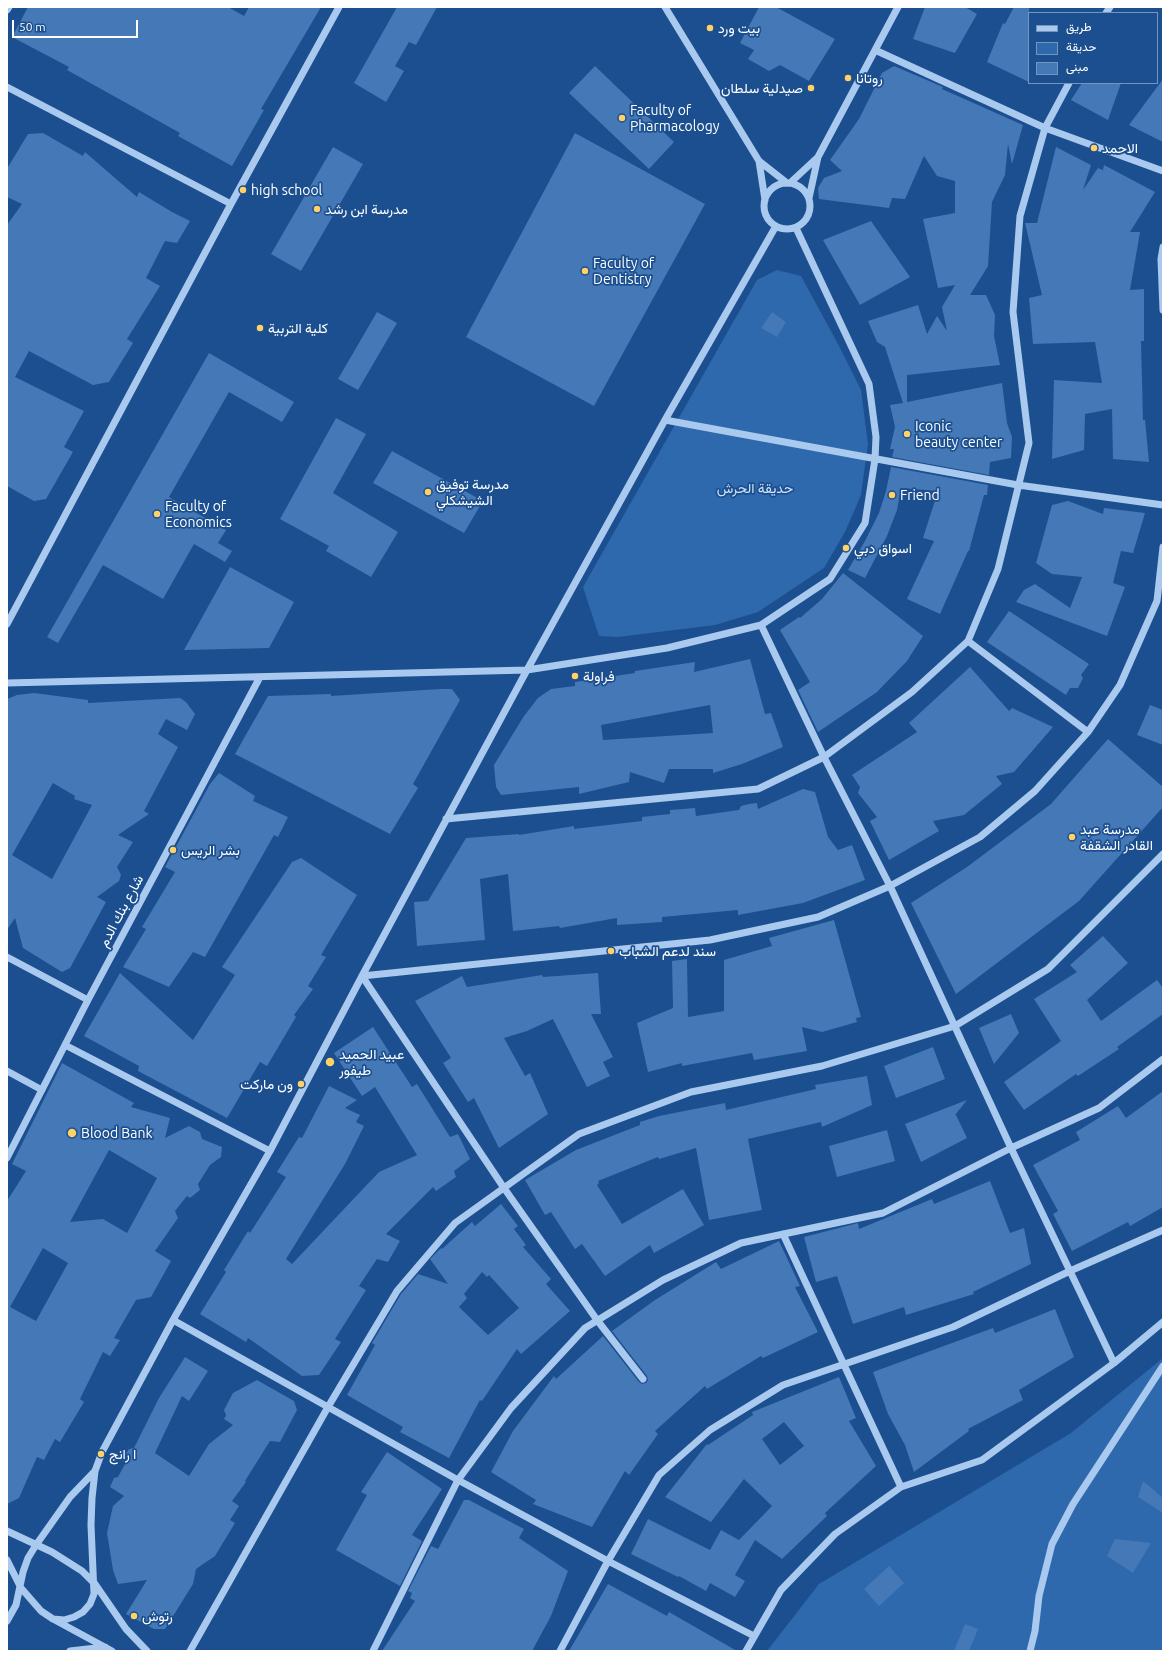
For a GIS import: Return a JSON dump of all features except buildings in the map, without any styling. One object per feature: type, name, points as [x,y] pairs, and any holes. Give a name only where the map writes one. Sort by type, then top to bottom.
[{"type":"street","points":[[7,624],[231,204],[339,7]]},
{"type":"street","points":[[665,7],[759,161],[789,183],[802,188],[809,198]]},
{"type":"street","points":[[759,161],[765,202],[765,213],[771,223],[776,226],[785,229],[796,228],[805,221],[810,210],[809,198],[818,157],[898,7]]},
{"type":"street","points":[[875,50],[1045,128],[1163,171]]},
{"type":"street","points":[[446,819],[758,789],[824,757],[912,692],[968,641],[998,569],[1029,443],[1013,312],[1020,216],[1045,128],[1068,84]]},
{"type":"street","points":[[7,87],[231,204]]},
{"type":"street","points":[[765,202],[767,196],[773,188],[778,185],[789,183],[818,157]]},
{"type":"street","points":[[53,1619],[64,1620],[83,1612],[90,1604],[94,1594],[95,1584],[91,1526],[92,1498],[95,1471],[102,1452],[173,1320],[270,1150],[527,670],[665,420],[776,226]]},
{"type":"street","points":[[7,683],[527,670],[667,648],[761,624],[830,579],[865,524],[875,459],[876,437],[869,384],[796,228]]},
{"type":"street","points":[[1163,247],[1161,259],[1163,310]]},
{"type":"street","points":[[665,420],[1018,485],[1163,505]]},
{"type":"street","points":[[362,976],[710,940],[818,918],[890,886],[980,837],[1035,791],[1088,732],[1120,685],[1157,601],[1163,547]]},
{"type":"street","points":[[761,624],[824,757],[890,886],[1011,1148],[1114,1363]]},
{"type":"street","points":[[968,641],[1088,732]]},
{"type":"street","name":"شارع بنك الدم","points":[[7,1158],[88,1000],[260,677]]},
{"type":"street","points":[[190,1651],[328,1407],[397,1291],[455,1223],[579,1134],[691,1092],[822,1066],[955,1026],[1048,969],[1163,854]]},
{"type":"street","points":[[7,957],[88,1000]]},
{"type":"street","points":[[362,976],[504,1188],[597,1320],[642,1379]]},
{"type":"street","points":[[65,1045],[270,1150]]},
{"type":"street","points":[[373,1651],[458,1480],[511,1408],[585,1328],[663,1280],[741,1243],[883,1213],[1011,1148],[1099,1108],[1163,1059]]},
{"type":"street","points":[[7,1071],[42,1090]]},
{"type":"street","points":[[560,1651],[608,1561],[659,1475],[710,1430],[783,1386],[953,1327],[1070,1271],[1163,1230]]},
{"type":"street","points":[[783,1234],[843,1366],[901,1487]]},
{"type":"street","points":[[173,1320],[458,1480],[608,1561],[754,1636]]},
{"type":"street","points":[[746,1651],[781,1590],[835,1534],[901,1487],[982,1460],[1114,1363],[1163,1322]]},
{"type":"street","points":[[1030,1651],[1035,1631],[1039,1596],[1052,1544],[1073,1504],[1163,1366]]},
{"type":"street","points":[[7,1621],[16,1606],[28,1558],[66,1502],[95,1471]]},
{"type":"street","points":[[7,1532],[67,1560],[95,1584],[126,1629],[147,1651]]},
{"type":"street","points":[[7,1560],[21,1588],[41,1611],[112,1651]]},
{"type":"street","points":[[70,1651],[105,1646]]},
{"type":"green space","name":"حديقة الحرش","points":[[777,270],[801,276],[861,390],[868,444],[861,495],[845,532],[824,568],[758,612],[715,625],[618,637],[599,636],[583,587],[757,280]]},
{"type":"green space","points":[[1163,1358],[1163,1651],[767,1651],[819,1584],[1071,1433]]},
{"type":"place","name":"بيت ورد","points":[[710,28]]},
{"type":"place","name":"روتانا","points":[[848,78]]},
{"type":"place","name":"صيدلية سلطان","points":[[811,88]]},
{"type":"place","name":"Faculty of Pharmacology","points":[[622,118]]},
{"type":"place","name":"الاحمد","points":[[1094,148]]},
{"type":"place","name":"high school","points":[[243,190]]},
{"type":"place","name":"مدرسة ابن رشد","points":[[317,209]]},
{"type":"place","name":"Faculty of Dentistry","points":[[585,271]]},
{"type":"place","name":"كلية التربية","points":[[260,328]]},
{"type":"place","name":"Iconic beauty center","points":[[907,434]]},
{"type":"place","name":"مدرسة توفيق الشيشكلي","points":[[428,492]]},
{"type":"place","name":"Friend","points":[[892,495]]},
{"type":"place","name":"Faculty of Economics","points":[[157,514]]},
{"type":"place","name":"اسواق دبي","points":[[846,548]]},
{"type":"place","name":"فراولة","points":[[575,676]]},
{"type":"place","name":"مدرسة عبد القادر الشقفة","points":[[1072,837]]},
{"type":"place","name":"بشر الريس","points":[[173,850]]},
{"type":"place","name":"سند لدعم الشباب","points":[[611,951]]},
{"type":"place","name":"عبيد الحميد طيفور","points":[[330,1062]]},
{"type":"place","name":"ون ماركت","points":[[301,1084]]},
{"type":"place","name":"Blood Bank","points":[[72,1133]]},
{"type":"place","name":"ا رانج","points":[[101,1454]]},
{"type":"place","name":"رتوش","points":[[134,1616]]}]
